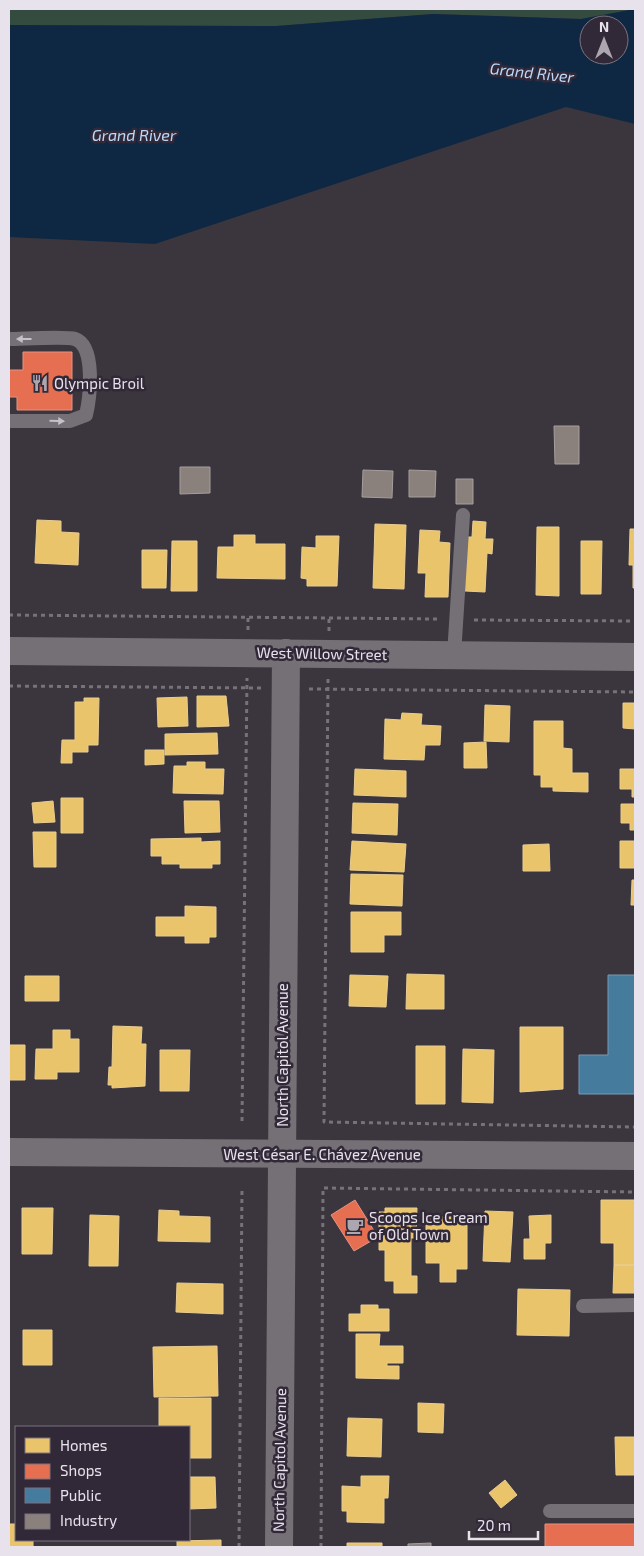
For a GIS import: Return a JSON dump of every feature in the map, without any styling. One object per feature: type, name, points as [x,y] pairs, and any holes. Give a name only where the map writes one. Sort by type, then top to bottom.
[{"type":"street","name":"West Willow Street","points":[[9,651],[635,657]]},
{"type":"street","name":"North Capitol Avenue","points":[[278,1547],[286,653]]},
{"type":"street","name":"West César E. Chávez Avenue","points":[[9,1152],[635,1156]]},
{"type":"lane","points":[[9,339],[75,339],[85,347],[89,358],[89,403],[86,415],[70,421],[9,421]]},
{"type":"lane","points":[[454,655],[463,515]]},
{"type":"lane","points":[[583,1306],[635,1305]]},
{"type":"lane","points":[[550,1511],[635,1510]]},
{"type":"path","points":[[9,615],[635,622]]},
{"type":"path","points":[[242,1121],[248,618]]},
{"type":"path","points":[[329,618],[324,1122],[635,1126]]},
{"type":"path","points":[[9,686],[635,692]]},
{"type":"path","points":[[239,1547],[242,1187]]},
{"type":"path","points":[[321,1547],[323,1188],[635,1192]]},
{"type":"green space","points":[[9,9],[635,9],[603,15],[579,15],[579,19],[433,14],[276,26],[9,25]]},
{"type":"water","name":"Grand River","points":[[635,9],[635,124],[566,107],[155,244],[9,237],[9,25],[276,26],[433,14],[579,19],[579,65],[629,65],[629,15],[603,15]]},
{"type":"building: Homes","points":[[37,520],[61,521],[61,532],[79,533],[78,565],[35,563]]},
{"type":"building: Homes","points":[[473,521],[486,522],[485,539],[493,539],[492,554],[487,553],[485,592],[465,591],[467,537],[472,537]]},
{"type":"building: Homes","points":[[375,524],[406,525],[404,589],[373,588]]},
{"type":"building: Homes","points":[[537,527],[559,527],[559,596],[536,595]]},
{"type":"building: Homes","points":[[630,529],[635,529],[635,588],[633,588],[633,565],[629,565]]},
{"type":"building: Homes","points":[[420,530],[440,531],[439,542],[450,543],[448,597],[425,597],[426,573],[418,573]]},
{"type":"building: Homes","points":[[234,535],[255,535],[255,544],[285,544],[285,579],[217,578],[218,547],[234,547]]},
{"type":"building: Homes","points":[[316,536],[339,536],[337,586],[307,586],[307,579],[301,578],[302,547],[316,548]]},
{"type":"building: Homes","points":[[172,541],[197,541],[197,591],[171,591]]},
{"type":"building: Homes","points":[[581,541],[602,541],[601,594],[581,594]]},
{"type":"building: Homes","points":[[142,550],[167,550],[166,588],[142,588]]},
{"type":"building: Homes","points":[[197,696],[226,696],[229,726],[197,727]]},
{"type":"building: Homes","points":[[187,697],[188,726],[158,727],[157,698]]},
{"type":"building: Homes","points":[[84,698],[99,698],[98,745],[88,745],[88,752],[72,752],[72,763],[61,763],[62,740],[75,740],[75,702],[84,702]]},
{"type":"building: Homes","points":[[623,703],[635,703],[635,729],[623,728]]},
{"type":"building: Homes","points":[[485,705],[510,706],[509,742],[484,741]]},
{"type":"building: Homes","points":[[402,713],[422,714],[421,725],[441,726],[440,745],[425,745],[424,760],[384,759],[385,719],[401,720]]},
{"type":"building: Homes","points":[[534,721],[563,721],[563,748],[572,749],[572,773],[588,773],[588,792],[553,791],[553,787],[541,787],[541,775],[534,775]]},
{"type":"building: Homes","points":[[217,733],[218,754],[165,755],[165,734]]},
{"type":"building: Homes","points":[[486,742],[487,768],[464,768],[464,743]]},
{"type":"building: Homes","points":[[145,750],[164,750],[164,764],[145,765]]},
{"type":"building: Homes","points":[[187,762],[205,762],[205,769],[224,769],[223,794],[173,793],[174,766],[187,766]]},
{"type":"building: Homes","points":[[355,769],[406,771],[406,797],[354,795]]},
{"type":"building: Homes","points":[[620,769],[635,769],[635,797],[632,797],[632,789],[620,789]]},
{"type":"building: Homes","points":[[61,798],[83,798],[83,833],[61,833]]},
{"type":"building: Homes","points":[[53,801],[55,822],[34,823],[32,803]]},
{"type":"building: Homes","points":[[184,801],[219,801],[220,832],[185,833]]},
{"type":"building: Homes","points":[[353,803],[398,804],[397,835],[352,833]]},
{"type":"building: Homes","points":[[621,804],[635,804],[635,830],[630,830],[630,823],[621,823]]},
{"type":"building: Homes","points":[[33,832],[56,832],[56,867],[34,867]]},
{"type":"building: Homes","points":[[201,838],[201,842],[220,841],[220,864],[212,864],[212,868],[180,868],[180,864],[162,864],[162,856],[151,856],[151,839]]},
{"type":"building: Homes","points":[[352,841],[406,844],[404,872],[350,870]]},
{"type":"building: Homes","points":[[620,841],[635,841],[635,868],[620,868]]},
{"type":"building: Homes","points":[[549,844],[550,871],[523,871],[523,845]]},
{"type":"building: Homes","points":[[351,874],[403,875],[402,906],[350,904]]},
{"type":"building: Homes","points":[[632,880],[635,880],[635,905],[631,905]]},
{"type":"building: Homes","points":[[185,906],[216,907],[216,937],[209,937],[209,943],[185,943],[185,936],[156,936],[156,917],[185,917]]},
{"type":"building: Homes","points":[[351,912],[401,912],[401,935],[384,935],[384,952],[351,952]]},
{"type":"building: Homes","points":[[407,974],[444,975],[444,1009],[406,1009]]},
{"type":"building: Homes","points":[[350,975],[388,976],[386,1007],[349,1006]]},
{"type":"building: Homes","points":[[25,976],[59,976],[59,1001],[25,1001]]},
{"type":"building: Homes","points":[[113,1026],[142,1027],[141,1044],[146,1044],[145,1086],[112,1088],[112,1085],[108,1085],[109,1067],[112,1067]]},
{"type":"building: Homes","points":[[520,1027],[563,1027],[563,1089],[520,1092]]},
{"type":"building: Homes","points":[[53,1030],[70,1030],[70,1039],[79,1039],[79,1072],[57,1072],[57,1079],[35,1079],[36,1049],[53,1049]]},
{"type":"building: Homes","points":[[9,1045],[25,1045],[25,1080],[9,1080]]},
{"type":"building: Homes","points":[[416,1046],[445,1046],[445,1104],[416,1104]]},
{"type":"building: Homes","points":[[463,1049],[494,1050],[493,1103],[462,1102]]},
{"type":"building: Homes","points":[[160,1050],[190,1050],[189,1091],[160,1091]]},
{"type":"building: Homes","points":[[601,1200],[635,1200],[635,1265],[614,1265],[614,1243],[601,1243]]},
{"type":"building: Homes","points":[[22,1208],[53,1208],[52,1254],[22,1254]]},
{"type":"building: Homes","points":[[385,1208],[417,1208],[416,1238],[411,1238],[411,1276],[417,1276],[417,1293],[394,1293],[394,1281],[385,1281],[385,1250],[379,1250],[379,1212],[385,1212]]},
{"type":"building: Homes","points":[[159,1210],[179,1211],[179,1216],[210,1217],[210,1242],[158,1241]]},
{"type":"building: Homes","points":[[485,1211],[513,1212],[510,1262],[483,1261]]},
{"type":"building: Homes","points":[[90,1215],[119,1216],[118,1266],[89,1266]]},
{"type":"building: Homes","points":[[551,1215],[551,1243],[545,1243],[545,1259],[524,1259],[524,1239],[530,1239],[529,1216]]},
{"type":"building: Homes","points":[[426,1217],[467,1217],[467,1269],[456,1269],[456,1282],[440,1282],[440,1263],[426,1263]]},
{"type":"building: Homes","points":[[614,1265],[635,1265],[635,1293],[613,1293]]},
{"type":"building: Homes","points":[[177,1283],[223,1284],[223,1314],[176,1312]]},
{"type":"building: Homes","points":[[518,1289],[570,1290],[569,1336],[517,1335]]},
{"type":"building: Homes","points":[[361,1305],[378,1305],[378,1309],[389,1309],[389,1331],[349,1331],[349,1314],[361,1314]]},
{"type":"building: Homes","points":[[23,1330],[52,1330],[52,1365],[23,1365]]},
{"type":"building: Homes","points":[[356,1334],[380,1334],[379,1346],[403,1346],[403,1363],[387,1363],[387,1366],[399,1366],[399,1379],[356,1378]]},
{"type":"building: Homes","points":[[217,1346],[218,1396],[154,1397],[153,1347]]},
{"type":"building: Homes","points":[[159,1398],[211,1398],[211,1458],[190,1458],[190,1426],[159,1426]]},
{"type":"building: Homes","points":[[418,1403],[444,1404],[443,1433],[418,1432]]},
{"type":"building: Homes","points":[[348,1418],[382,1419],[381,1457],[347,1456]]},
{"type":"building: Homes","points":[[615,1437],[635,1437],[635,1475],[616,1475]]},
{"type":"building: Homes","points":[[361,1476],[389,1476],[388,1498],[384,1498],[384,1523],[347,1522],[347,1511],[342,1511],[342,1486],[361,1487]]},
{"type":"building: Homes","points":[[190,1477],[215,1477],[216,1508],[190,1509]]},
{"type":"building: Homes","points":[[505,1480],[517,1495],[501,1508],[489,1493]]},
{"type":"building: Homes","points":[[9,1524],[15,1524],[15,1541],[33,1541],[33,1547],[9,1547]]},
{"type":"building: Homes","points":[[221,1540],[221,1547],[177,1547],[177,1541]]},
{"type":"building: Homes","points":[[347,1543],[382,1543],[382,1547],[347,1547]]},
{"type":"building: Shops","name":"Olympic Broil","points":[[23,352],[72,352],[72,410],[17,410],[17,397],[9,397],[9,370],[23,370]]},
{"type":"building: Shops","name":"Scoops Ice Cream of Old Town","points":[[355,1200],[378,1237],[354,1251],[331,1215]]},
{"type":"building: Shops","points":[[545,1524],[635,1524],[635,1547],[545,1547]]},
{"type":"building: Public","points":[[608,975],[635,975],[635,1094],[579,1094],[579,1055],[608,1055]]},
{"type":"building: Industry","points":[[554,426],[579,426],[579,464],[555,464]]},
{"type":"building: Industry","points":[[180,467],[210,467],[210,493],[180,494]]},
{"type":"building: Industry","points":[[363,470],[393,471],[392,498],[362,497]]},
{"type":"building: Industry","points":[[409,470],[436,471],[435,497],[409,497]]},
{"type":"building: Industry","points":[[456,479],[473,479],[473,504],[456,504]]},
{"type":"building: Industry","points":[[431,1543],[431,1547],[408,1547],[408,1544]]},
{"type":"place","name":"Olympic Broil","points":[[40,383]]},
{"type":"place","name":"Scoops Ice Cream of Old Town","points":[[355,1226]]}]
